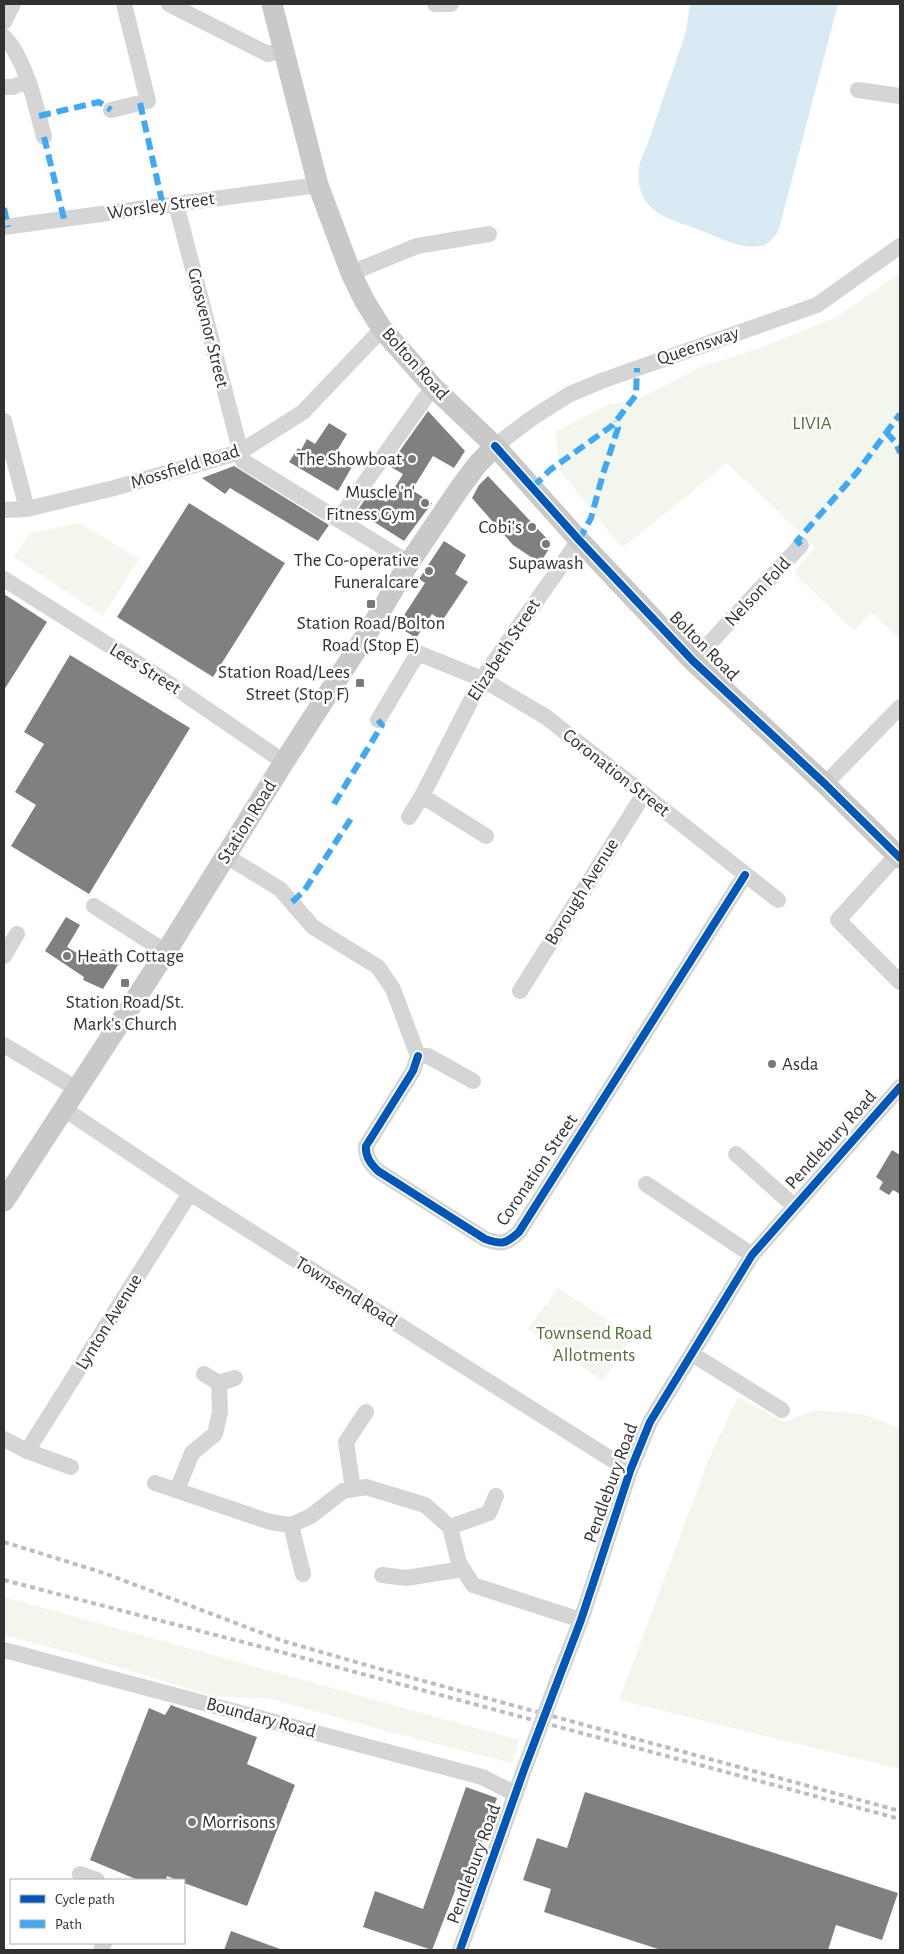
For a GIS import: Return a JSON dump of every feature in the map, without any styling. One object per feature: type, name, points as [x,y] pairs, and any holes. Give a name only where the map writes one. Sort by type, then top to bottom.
[{"type":"main road","name":"Bolton Road","points":[[272,4],[318,185],[351,274],[382,330],[433,387],[495,446],[579,540],[693,661],[825,784],[899,857]]},
{"type":"main road","name":"Station Road","points":[[4,1201],[166,952],[284,762],[373,624],[409,563],[476,466],[495,446]]},
{"type":"street","points":[[4,22],[13,4]]},
{"type":"street","points":[[111,110],[148,101],[124,4]]},
{"type":"street","points":[[169,4],[268,54],[284,50]]},
{"type":"street","points":[[435,4],[452,4]]},
{"type":"street","points":[[4,37],[19,60],[36,104],[44,137]]},
{"type":"street","points":[[4,87],[27,81]]},
{"type":"street","points":[[858,90],[900,96]]},
{"type":"street","name":"Worsley Street","points":[[4,227],[318,185]]},
{"type":"street","name":"Grosvenor Street","points":[[176,204],[240,452]]},
{"type":"street","points":[[351,274],[417,246],[489,234]]},
{"type":"street","name":"Queensway","points":[[495,446],[532,418],[570,394],[637,368],[817,305],[900,246]]},
{"type":"street","name":"Mossfield Road","points":[[4,510],[27,509],[138,482],[240,452],[303,412],[382,330]]},
{"type":"street","points":[[339,519],[433,387]]},
{"type":"street","points":[[4,421],[6,442],[27,509]]},
{"type":"street","points":[[240,452],[243,461],[409,563]]},
{"type":"street","name":"Elizabeth Street","points":[[409,817],[422,796],[482,679],[579,540]]},
{"type":"street","name":"Nelson Fold","points":[[693,661],[801,545]]},
{"type":"street","name":"Lees Street","points":[[4,579],[164,680],[284,762]]},
{"type":"street","name":"Coronation Street","points":[[378,720],[418,653],[482,679],[546,718],[778,900]]},
{"type":"street","points":[[825,784],[900,706]]},
{"type":"street","name":"Borough Avenue","points":[[520,991],[644,794]]},
{"type":"street","points":[[422,796],[486,836]]},
{"type":"street","points":[[226,856],[280,890],[314,927],[378,967],[393,989],[418,1056],[428,1056],[473,1082]]},
{"type":"street","points":[[899,857],[838,920],[900,982]]},
{"type":"street","name":"Coronation Street","points":[[418,1056],[413,1071],[366,1146],[371,1164],[485,1239],[495,1243],[509,1241],[519,1232],[745,875]]},
{"type":"street","points":[[94,906],[166,952]]},
{"type":"street","points":[[4,956],[18,934]]},
{"type":"street","points":[[4,1045],[76,1088]]},
{"type":"street","name":"Pendlebury Road","points":[[460,1950],[580,1620],[630,1471],[650,1422],[752,1255],[900,1087]]},
{"type":"street","name":"Townsend Road","points":[[64,1109],[190,1193],[630,1471]]},
{"type":"street","points":[[736,1154],[794,1206]]},
{"type":"street","points":[[646,1184],[752,1255]]},
{"type":"street","name":"Lynton Avenue","points":[[27,1450],[190,1193]]},
{"type":"street","points":[[692,1354],[782,1410]]},
{"type":"street","points":[[204,1374],[219,1383],[235,1378]]},
{"type":"street","points":[[177,1490],[192,1453],[215,1434],[220,1412],[219,1383]]},
{"type":"street","points":[[353,1489],[346,1442],[366,1412]]},
{"type":"street","points":[[4,1439],[70,1467]]},
{"type":"street","points":[[155,1483],[270,1522],[291,1525],[311,1516],[343,1491],[353,1489],[366,1487],[425,1504],[450,1527],[459,1563],[473,1585],[580,1620]]},
{"type":"street","points":[[450,1527],[489,1513],[496,1496]]},
{"type":"street","points":[[291,1525],[303,1574]]},
{"type":"street","points":[[382,1575],[406,1578],[463,1569]]},
{"type":"street","name":"Boundary Road","points":[[4,1650],[482,1778],[516,1794]]},
{"type":"street","points":[[80,1874],[94,1879]]},
{"type":"green space","name":"LIVIA","points":[[900,273],[900,639],[870,612],[854,631],[794,573],[815,547],[727,463],[622,548],[560,470],[555,432],[607,405],[641,398],[704,366],[760,348],[837,317]]},
{"type":"green space","points":[[79,523],[139,559],[103,616],[14,557],[29,534]]},
{"type":"green space","name":"Townsend Road Allotments","points":[[558,1288],[633,1337],[602,1381],[528,1329]]},
{"type":"green space","points":[[738,1397],[784,1422],[815,1410],[862,1414],[897,1427],[900,1422],[900,1769],[619,1700],[708,1461]]},
{"type":"green space","points":[[4,1597],[519,1740],[512,1763],[271,1699],[213,1696],[79,1655],[4,1635]]},
{"type":"shaded area","points":[[690,4],[838,4],[779,229],[772,240],[764,245],[753,247],[739,245],[661,215],[646,202],[639,185],[639,166],[686,32]]},
{"type":"building","points":[[428,411],[465,451],[454,468],[433,456],[412,490],[432,503],[404,541],[357,511],[370,492],[386,502],[403,474],[389,466]]},
{"type":"building","points":[[329,423],[347,434],[335,454],[353,465],[338,491],[289,462],[298,448],[301,450],[307,439],[315,444]]},
{"type":"building","points":[[234,466],[329,525],[318,541],[230,488],[225,494],[202,478]]},
{"type":"building","points":[[488,476],[552,544],[540,563],[513,545],[472,498],[479,485]]},
{"type":"building","points":[[189,503],[285,563],[213,677],[117,617]]},
{"type":"building","points":[[444,541],[466,555],[455,574],[468,582],[442,621],[432,614],[416,638],[397,626],[425,583],[419,579]]},
{"type":"building","points":[[4,594],[47,622],[4,690]]},
{"type":"building","points":[[70,655],[190,728],[89,894],[11,846],[36,805],[15,792],[44,744],[24,732]]},
{"type":"building","name":"Heath Cottage","points":[[66,917],[80,925],[67,947],[92,962],[103,949],[121,960],[103,989],[83,980],[84,977],[45,951]]},
{"type":"building","points":[[892,1150],[900,1155],[900,1194],[893,1190],[889,1195],[879,1189],[883,1182],[876,1177]]},
{"type":"building","name":"Morrisons","points":[[171,1705],[257,1737],[247,1764],[295,1785],[247,1906],[185,1883],[185,1879],[174,1879],[167,1876],[166,1879],[136,1879],[90,1860],[149,1708],[165,1715]]},
{"type":"building","points":[[466,1787],[497,1798],[467,1886],[458,1883],[432,1950],[363,1927],[375,1891],[423,1909]]},
{"type":"building","points":[[585,1792],[898,1893],[882,1940],[836,1925],[828,1950],[661,1950],[544,1912],[551,1889],[523,1880],[537,1838],[567,1848]]},
{"type":"building","points":[[231,1931],[280,1949],[224,1950]]},
{"type":"railway","points":[[4,1542],[104,1573],[283,1641],[900,1811]]},
{"type":"railway","points":[[4,1580],[281,1652],[900,1819]]},
{"type":"marked path","points":[[39,116],[99,102],[111,110]]},
{"type":"marked path","points":[[140,103],[163,206]]},
{"type":"marked path","points":[[44,137],[64,219]]},
{"type":"marked path","points":[[4,208],[8,227]]},
{"type":"marked path","points":[[533,487],[550,470],[613,425],[636,395],[637,368]]},
{"type":"marked path","points":[[801,545],[797,541],[858,471],[900,414]]},
{"type":"marked path","points":[[579,540],[591,518],[618,428],[616,421]]},
{"type":"marked path","points":[[886,432],[896,443],[900,453]]},
{"type":"marked path","points":[[334,804],[382,725],[378,720]]},
{"type":"marked path","points":[[292,902],[304,891],[352,817]]},
{"type":"cycle path","points":[[495,446],[579,540],[693,661],[825,784],[900,858]]},
{"type":"cycle path","points":[[418,1056],[413,1071],[366,1146],[366,1154],[378,1171],[485,1239],[500,1243],[507,1241],[519,1232],[745,875]]},
{"type":"cycle path","points":[[460,1950],[525,1767],[581,1620],[630,1471],[650,1422],[752,1255],[900,1087]]},
{"type":"place","name":"The Showboat","points":[[412,459]]},
{"type":"place","name":"Muscle 'n' Fitness Gym","points":[[425,503]]},
{"type":"place","name":"Cobi's","points":[[532,527]]},
{"type":"place","name":"Supawash","points":[[546,544]]},
{"type":"place","name":"The Co-operative Funeralcare","points":[[429,571]]},
{"type":"place","name":"Station Road/Bolton Road (Stop E)","points":[[371,604]]},
{"type":"place","name":"Station Road/Lees Street (Stop F)","points":[[360,683]]},
{"type":"place","name":"Heath Cottage","points":[[67,956]]},
{"type":"place","name":"Station Road/St. Mark's Church","points":[[125,983]]},
{"type":"place","name":"Asda","points":[[772,1064]]},
{"type":"place","name":"Morrisons","points":[[192,1822]]}]
